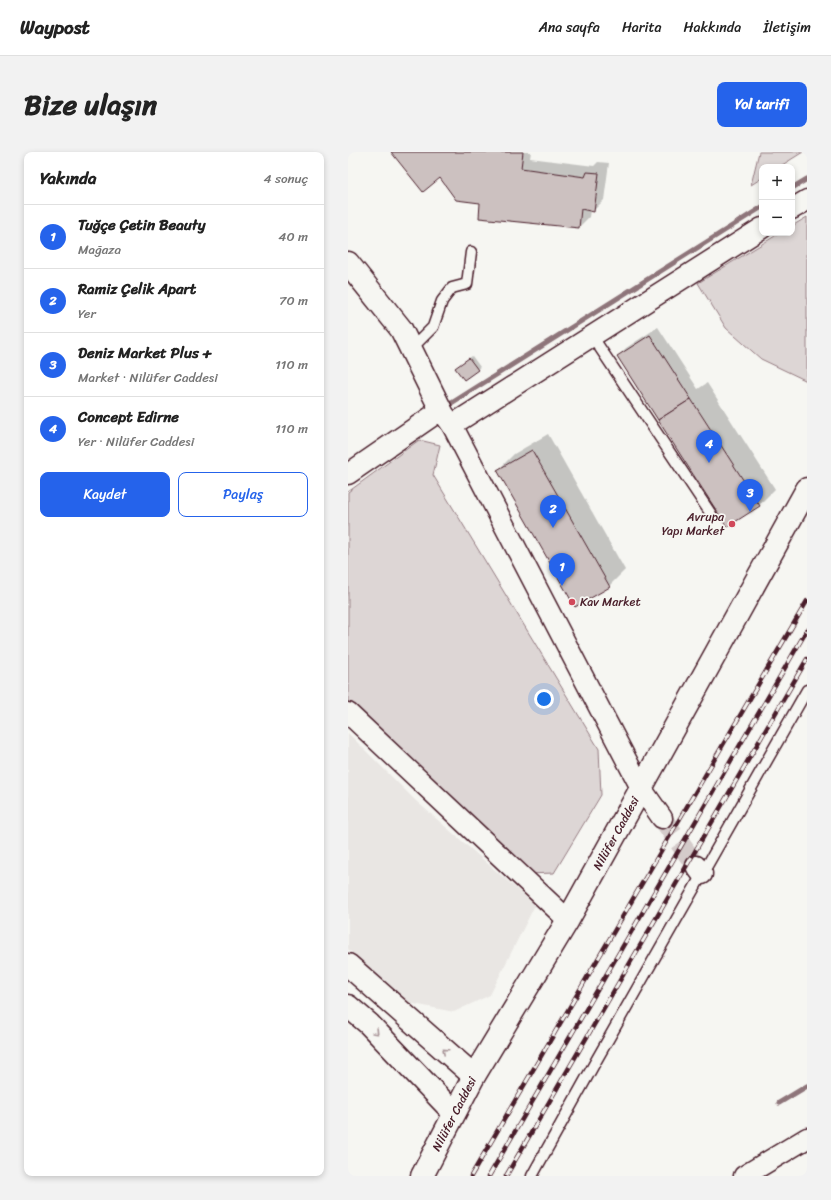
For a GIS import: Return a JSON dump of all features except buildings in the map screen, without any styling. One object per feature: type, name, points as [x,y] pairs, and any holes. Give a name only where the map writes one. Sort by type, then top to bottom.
[{"type":"main road","points":[[348,263],[401,329],[447,418]]},
{"type":"main road","name":"Nilüfer Caddesi","points":[[422,1176],[474,1076],[568,920],[807,489]]},
{"type":"main road","points":[[348,965],[474,1076]]},
{"type":"main road","points":[[348,1006],[369,1024],[454,1113]]},
{"type":"street","points":[[795,207],[807,200]]},
{"type":"street","points":[[348,474],[592,336],[759,230]]},
{"type":"street","points":[[447,418],[641,788],[662,818]]},
{"type":"street","points":[[348,713],[568,920]]},
{"type":"street","points":[[744,1176],[807,1138]]},
{"type":"lane","points":[[411,349],[433,327],[442,302],[452,288],[467,284],[471,252]]},
{"type":"lane","points":[[592,336],[711,514]]},
{"type":"lane","points":[[532,1176],[699,870],[807,690]]},
{"type":"shaded area","points":[[759,152],[803,152],[784,164],[759,164],[759,180],[751,185]]},
{"type":"shaded area","points":[[807,217],[807,381],[761,359],[726,328],[698,283],[775,236],[795,236],[795,224]]},
{"type":"shaded area","points":[[419,440],[440,445],[433,475],[599,749],[601,795],[554,873],[527,874],[348,703],[348,492]]},
{"type":"shaded area","points":[[348,733],[416,801],[535,905],[490,995],[454,1012],[404,1002],[348,949]]},
{"type":"waterway","points":[[795,186],[807,179]]},
{"type":"waterway","points":[[450,404],[759,209]]},
{"type":"waterway","points":[[779,1103],[807,1086]]},
{"type":"tunnel","points":[[662,818],[696,866]]},
{"type":"railway","points":[[471,1176],[807,601]]},
{"type":"railway","points":[[489,1176],[807,630]]},
{"type":"railway","points":[[506,1176],[807,659]]},
{"type":"place","name":"Concept Edirne","points":[[709,463]]},
{"type":"place","name":"Deniz Market Plus +","points":[[750,512]]},
{"type":"place","name":"Avrupa Yapı Market","points":[[732,524]]},
{"type":"place","name":"Ramiz Çelik Apart","points":[[553,528]]},
{"type":"place","name":"Tuğçe Çetin Beauty","points":[[562,586]]},
{"type":"place","name":"Kav Market","points":[[572,602]]}]
